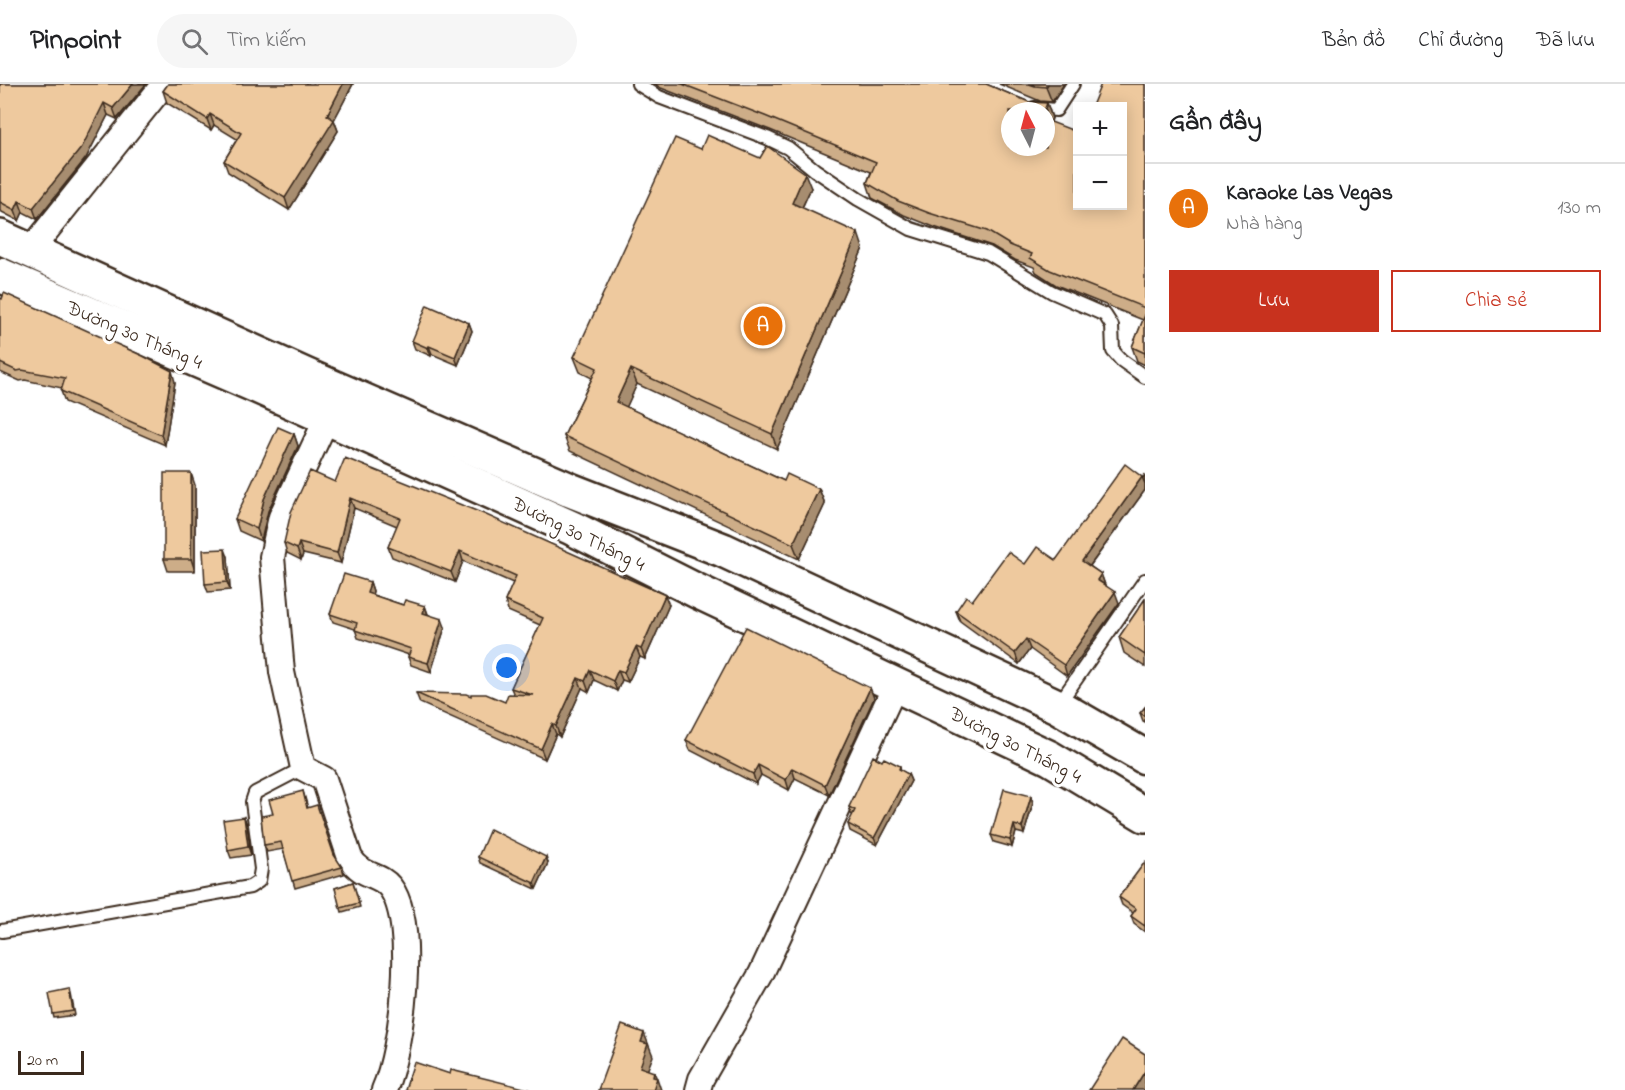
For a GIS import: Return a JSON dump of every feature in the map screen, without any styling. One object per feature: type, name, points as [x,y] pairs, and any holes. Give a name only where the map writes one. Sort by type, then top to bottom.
[{"type":"main road","name":"Đường 30 Tháng 4","points":[[0,237],[304,375],[527,472],[723,550],[1057,706],[1145,757]]},
{"type":"main road","points":[[8,279],[30,251]]},
{"type":"main road","name":"Đường 30 Tháng 4","points":[[8,279],[508,498],[697,591],[1050,758],[1145,815]]},
{"type":"main road","points":[[697,591],[723,550]]},
{"type":"street","points":[[30,251],[164,84]]},
{"type":"street","points":[[327,418],[281,517],[272,557],[282,672],[303,768],[324,779],[350,858],[356,868],[389,885],[398,901],[404,927],[402,1003],[393,1062],[384,1090]]},
{"type":"street","points":[[698,1090],[701,1079],[761,974],[896,684]]},
{"type":"lane","points":[[638,84],[659,97],[788,148],[815,170],[858,199],[911,229],[988,253],[1052,292],[1105,315],[1112,327],[1113,351],[1121,360],[1145,377]]},
{"type":"lane","points":[[1055,110],[1073,84]]},
{"type":"lane","points":[[1057,706],[1145,580]]},
{"type":"lane","points":[[2,931],[250,887],[259,881],[261,869],[252,802],[255,793],[303,768]]},
{"type":"building","points":[[0,84],[133,84],[113,108],[104,103],[82,147],[33,208],[19,201],[15,210],[0,202]]},
{"type":"building","points":[[168,84],[343,84],[327,115],[334,120],[285,198],[224,161],[241,133],[210,114],[207,119],[163,91]]},
{"type":"building","points":[[682,84],[986,84],[1029,102],[1001,102],[1001,156],[1055,156],[1055,123],[1073,130],[1073,210],[1127,210],[1127,102],[1094,102],[1101,84],[1145,84],[1145,308],[1050,270],[1030,258],[1032,254],[1010,245],[987,231],[898,201],[867,183],[876,162]]},
{"type":"building","points":[[1029,84],[1048,84],[1046,87]]},
{"type":"building","points":[[707,135],[760,158],[767,146],[805,173],[792,203],[858,233],[772,434],[631,369],[616,402],[784,481],[787,474],[819,489],[793,544],[564,436],[597,368],[574,357],[675,138],[701,149]]},
{"type":"building","points":[[4,293],[172,371],[161,435],[61,391],[65,378],[17,371],[0,363],[0,298],[2,299]]},
{"type":"building","points":[[427,305],[469,323],[455,357],[412,341]]},
{"type":"building","points":[[1145,315],[1145,353],[1132,347]]},
{"type":"building","points":[[278,427],[294,434],[264,499],[257,529],[235,519]]},
{"type":"building","points":[[345,458],[484,514],[665,595],[641,649],[636,647],[624,672],[618,670],[613,681],[590,670],[585,681],[578,678],[556,726],[552,724],[541,749],[416,693],[471,696],[471,694],[486,694],[505,702],[508,694],[533,695],[511,688],[543,618],[505,601],[516,576],[460,551],[451,572],[388,547],[400,518],[350,498],[337,553],[299,543],[297,549],[284,543],[291,512],[310,471],[335,482]]},
{"type":"building","points":[[1125,464],[1142,477],[1082,561],[1101,574],[1097,580],[1115,592],[1064,665],[1026,639],[1015,653],[956,611],[966,596],[972,601],[1008,552],[1025,564],[1037,547],[1056,560]]},
{"type":"building","points":[[164,473],[191,473],[191,559],[164,559]]},
{"type":"building","points":[[225,549],[227,582],[205,584],[203,550]]},
{"type":"building","points":[[344,574],[370,582],[367,593],[403,605],[405,600],[425,606],[423,613],[442,619],[428,663],[408,657],[411,649],[355,630],[357,623],[330,614]]},
{"type":"building","points":[[1145,599],[1145,655],[1119,637]]},
{"type":"building","points":[[746,627],[870,688],[825,785],[792,768],[786,780],[758,765],[753,774],[686,740]]},
{"type":"building","points":[[873,756],[882,761],[884,758],[900,766],[899,769],[908,774],[874,838],[848,824],[855,810],[849,807]]},
{"type":"building","points":[[1004,789],[1031,796],[1022,827],[1014,825],[1010,840],[991,835]]},
{"type":"building","points":[[303,791],[307,808],[317,805],[334,855],[342,867],[292,881],[281,842],[264,845],[261,816],[273,814],[269,800]]},
{"type":"building","points":[[244,817],[248,846],[228,850],[223,820]]},
{"type":"building","points":[[490,829],[546,857],[534,883],[478,857]]},
{"type":"building","points":[[1145,862],[1145,926],[1131,916],[1136,909],[1119,897]]},
{"type":"building","points":[[353,882],[359,903],[340,908],[335,888]]},
{"type":"building","points":[[69,989],[73,1011],[53,1014],[49,993]]},
{"type":"building","points":[[622,1025],[644,1033],[641,1042],[648,1044],[640,1067],[654,1072],[653,1077],[657,1078],[653,1090],[598,1090]]},
{"type":"building","points":[[1122,1039],[1145,1054],[1145,1071],[1133,1090],[1089,1090]]},
{"type":"building","points":[[414,1062],[450,1074],[451,1070],[532,1090],[405,1090]]},
{"type":"place","name":"Karaoke Las Vegas","points":[[763,326]]}]
